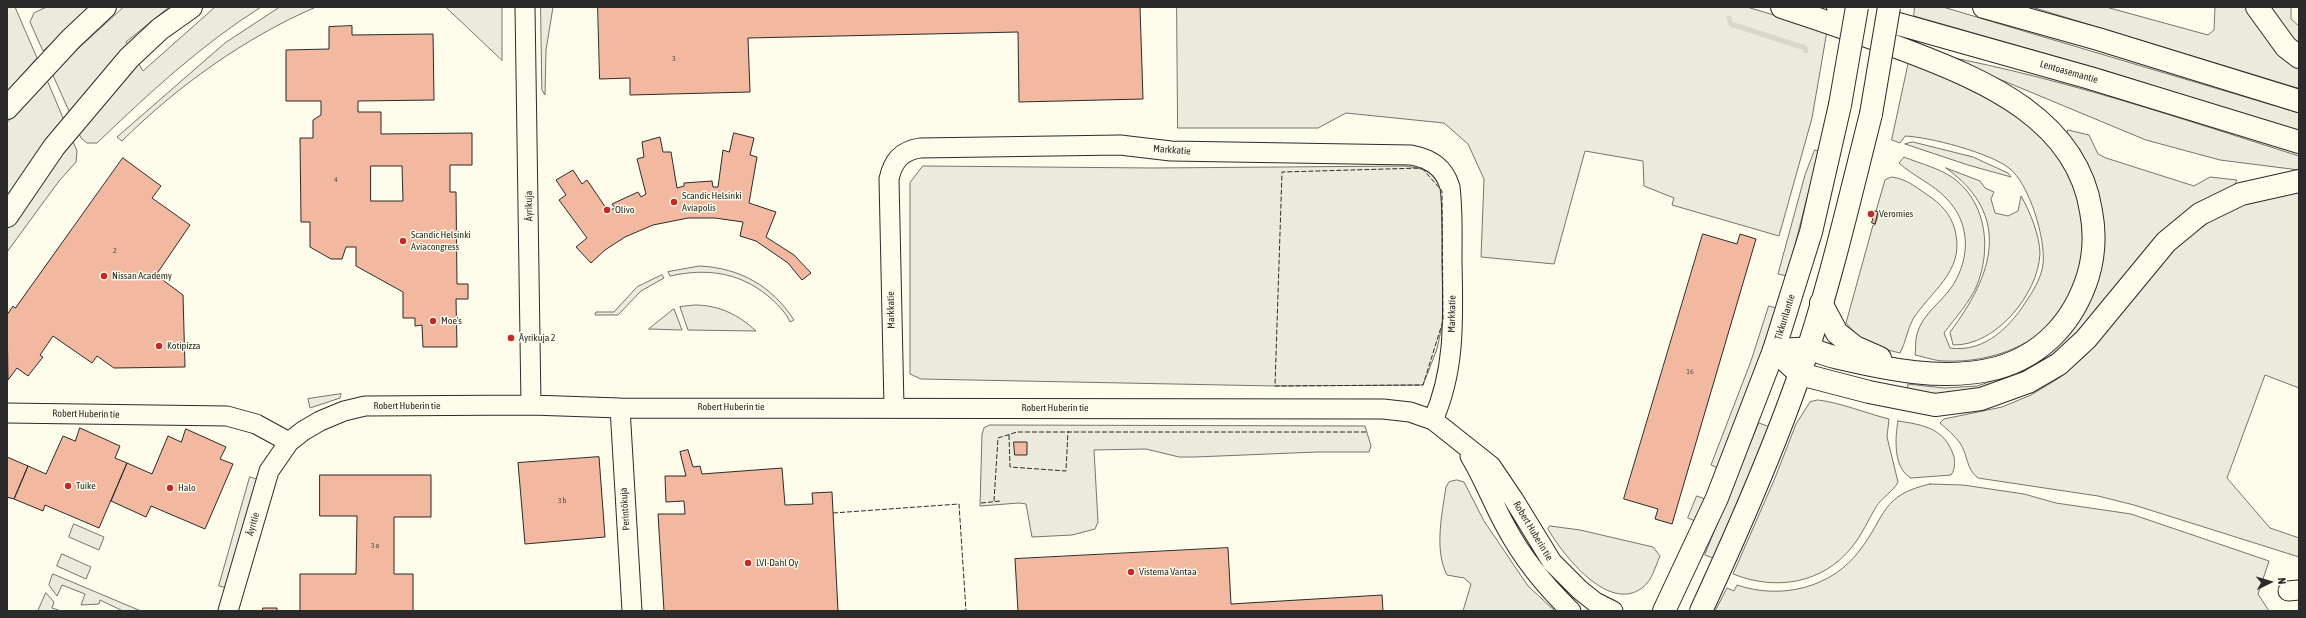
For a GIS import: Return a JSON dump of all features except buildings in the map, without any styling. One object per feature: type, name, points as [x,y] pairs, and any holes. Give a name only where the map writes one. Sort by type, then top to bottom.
[{"type":"main road","points":[[13,100],[71,39],[105,7]]},
{"type":"main road","points":[[7,216],[54,146],[129,58],[160,29],[191,7]]},
{"type":"main road","points":[[1774,350],[1807,349],[1908,371],[1948,374],[1974,373],[1998,368],[2051,339],[2068,318],[2081,297],[2089,272],[2093,228],[2089,196],[2080,173],[2065,148],[2050,129],[1991,85],[1950,67],[1866,35],[1782,7]]},
{"type":"main road","name":"Lentoasemantie","points":[[1838,7],[2090,78],[2299,142]]},
{"type":"main road","name":"Tikkurilantie","points":[[1664,611],[1718,498],[1774,350],[1811,232],[1840,106],[1857,7]]},
{"type":"main road","points":[[1701,611],[1736,534],[1800,374],[1821,303],[1871,114],[1889,7]]},
{"type":"main road","points":[[1984,7],[2098,39],[2299,101]]},
{"type":"main road","points":[[2257,7],[2286,47],[2299,57]]},
{"type":"main road","points":[[1774,350],[1800,374],[1869,392],[1935,405],[1981,399],[2028,382],[2059,364],[2086,339],[2166,242],[2200,214],[2241,194],[2299,181]]},
{"type":"main road","points":[[1821,303],[1837,333],[1855,347],[1908,371]]},
{"type":"street","name":"Äyrikuja","points":[[525,7],[531,405]]},
{"type":"street","name":"Markkatie","points":[[894,407],[889,178],[896,160],[902,153],[920,148],[1120,145],[1171,151],[1411,155],[1420,157],[1437,165],[1447,178],[1451,197],[1453,302],[1452,352],[1442,398],[1433,420]]},
{"type":"street","name":"Robert Huberin tie","points":[[7,412],[227,416],[256,424],[289,442],[303,431],[330,416],[365,406],[531,405],[620,408],[894,407],[1384,409],[1410,412],[1433,420],[1491,466],[1552,562],[1585,594],[1613,611]]},
{"type":"street","name":"Perintökuja","points":[[620,408],[632,611]]},
{"type":"street","name":"Robert Huberin tie","points":[[1461,441],[1482,476],[1505,527],[1531,568],[1552,593],[1571,611]]},
{"type":"street","name":"Äyritie","points":[[228,611],[269,471],[289,442]]},
{"type":"shaded area","points":[[7,7],[15,7],[37,58],[7,91]]},
{"type":"shaded area","points":[[47,7],[93,7],[43,51],[30,22],[34,13]]},
{"type":"shaded area","points":[[124,7],[169,7],[126,42],[143,71],[215,7],[261,7],[217,37],[155,88],[97,143],[87,143],[81,138],[52,73]]},
{"type":"shaded area","points":[[280,7],[316,7],[290,19],[238,48],[213,65],[165,102],[122,141],[117,137],[225,43]]},
{"type":"shaded area","points":[[446,7],[502,7],[502,60]]},
{"type":"shaded area","points":[[541,7],[553,7],[546,50],[545,95],[542,90]]},
{"type":"shaded area","points":[[1177,7],[1747,7],[1827,31],[1812,118],[1779,236],[1672,205],[1674,198],[1644,186],[1643,161],[1585,151],[1554,264],[1481,257],[1484,179],[1468,144],[1444,123],[1346,113],[1318,128],[1178,128]]},
{"type":"shaded area","points":[[1915,7],[1943,7],[2299,113],[2299,132],[2107,71],[1914,16]]},
{"type":"shaded area","points":[[2032,7],[2106,7],[2208,35],[2214,30],[2215,7],[2247,7],[2299,67],[2299,88]]},
{"type":"shaded area","points":[[2267,7],[2291,7],[2291,19],[2299,26],[2299,47]]},
{"type":"shaded area","points":[[1944,56],[1989,65],[2079,88],[2299,156],[2299,170],[2220,160],[2146,140]]},
{"type":"shaded area","points":[[1909,61],[1980,89],[2022,115],[2060,152],[2072,171],[2080,193],[2084,218],[2084,242],[2079,273],[2070,301],[2055,320],[2042,332],[2013,349],[1996,355],[1980,359],[1945,361],[1915,355],[1916,337],[1923,320],[1949,291],[1959,274],[1965,251],[1964,228],[1954,207],[1941,193],[1899,163],[1904,157],[1939,170],[1957,181],[1967,191],[1975,203],[1984,229],[1984,258],[1977,285],[1966,304],[1944,333],[1950,348],[1975,346],[1997,335],[2015,317],[2036,286],[2043,264],[2043,253],[2042,241],[2035,212],[2023,186],[2016,175],[2000,162],[1959,147],[1929,139],[1905,136],[1900,143],[1892,140]]},
{"type":"shaded area","points":[[47,80],[77,151],[76,162],[59,181],[7,252],[7,123]]},
{"type":"shaded area","points":[[2068,130],[2089,135],[2098,154],[2106,158],[2194,186],[2210,177],[2237,180],[2233,188],[2099,308],[2052,361],[1968,396],[1907,393],[1908,384],[1944,388],[1977,386],[2004,377],[2100,263],[2067,135]]},
{"type":"shaded area","points":[[1913,142],[1973,157],[2008,173],[2011,177],[1968,165],[1905,144]]},
{"type":"shaded area","points":[[1815,150],[1819,151],[1787,276],[1778,274],[1805,175]]},
{"type":"shaded area","points":[[923,166],[1153,168],[1405,166],[1424,170],[1432,175],[1442,191],[1443,321],[1437,349],[1423,385],[1275,386],[921,379],[910,374],[910,183]]},
{"type":"shaded area","points":[[1946,168],[1980,181],[1985,188],[1994,192],[1991,199],[1995,213],[2008,216],[2018,211],[2021,196],[2034,224],[2040,247],[2037,269],[2032,285],[2023,301],[2012,315],[1999,327],[1984,337],[1969,343],[1953,345],[1950,332],[1965,311],[1977,289],[1985,268],[1989,247],[1988,226],[1981,206],[1967,186]]},
{"type":"shaded area","points":[[1892,177],[1898,178],[1913,185],[1932,198],[1945,210],[1951,218],[1955,229],[1957,248],[1955,260],[1944,280],[1913,319],[1900,353],[1883,349],[1864,340],[1846,323],[1873,225],[1875,225],[1879,212],[1876,211],[1885,180]]},
{"type":"shaded area","points":[[2299,190],[2299,388],[2265,375],[2227,478],[2270,528],[2299,538],[2299,557],[2134,505],[2098,496],[1978,478],[1974,474],[1969,466],[1960,443],[1940,423],[1944,419],[2002,407],[2031,395],[2059,378],[2086,355],[2137,289],[2172,250],[2214,218],[2245,201]]},
{"type":"shaded area","points":[[700,266],[728,270],[754,281],[776,298],[794,320],[790,322],[786,314],[778,305],[757,288],[734,277],[709,272],[696,272],[670,276],[668,272]]},
{"type":"shaded area","points":[[662,275],[664,278],[641,291],[618,315],[595,315],[596,312],[614,312],[637,287]]},
{"type":"shaded area","points":[[704,305],[728,312],[743,320],[756,331],[688,330],[680,307]]},
{"type":"shaded area","points":[[1769,306],[1776,308],[1755,372],[1718,468],[1711,465],[1751,361]]},
{"type":"shaded area","points":[[674,309],[682,330],[649,329]]},
{"type":"shaded area","points":[[341,394],[340,398],[310,408],[308,399]]},
{"type":"shaded area","points":[[1818,400],[1827,401],[1889,419],[1887,437],[1898,482],[1893,489],[1878,503],[1859,538],[1852,547],[1827,569],[1813,576],[1797,581],[1782,583],[1749,579],[1733,574],[1775,478],[1796,424],[1810,402]]},
{"type":"shaded area","points":[[1898,421],[1925,427],[1939,434],[1945,440],[1950,447],[1955,462],[1951,475],[1911,478],[1905,473],[1898,460],[1896,436]]},
{"type":"shaded area","points":[[1759,423],[1770,427],[1715,559],[1705,555]]},
{"type":"shaded area","points":[[990,425],[1365,426],[1371,446],[1369,452],[1317,452],[1195,457],[1179,457],[1146,449],[1094,450],[1098,522],[1095,529],[1072,535],[1032,537],[1026,504],[1019,503],[980,506],[982,434],[984,428]]},
{"type":"shaded area","points":[[250,477],[257,479],[227,588],[219,586]]},
{"type":"shaded area","points":[[1457,480],[1464,482],[1484,521],[1528,586],[1555,611],[1463,611],[1471,584],[1464,578],[1447,575],[1443,565],[1440,543],[1441,520],[1446,487],[1449,482]]},
{"type":"shaded area","points":[[1930,484],[1963,485],[2024,494],[2056,503],[2131,514],[2269,561],[2258,594],[2269,611],[1715,611],[1727,588],[1734,591],[1737,585],[1771,591],[1788,591],[1820,582],[1835,574],[1860,550],[1886,508],[1893,501],[1902,494]]},
{"type":"shaded area","points":[[1697,496],[1705,499],[1695,521],[1688,518]]},
{"type":"shaded area","points":[[74,524],[104,537],[99,550],[69,537]]},
{"type":"shaded area","points":[[1550,526],[1580,530],[1653,547],[1660,556],[1651,578],[1642,588],[1629,594],[1615,593],[1601,587],[1575,566],[1564,553],[1548,529]]},
{"type":"shaded area","points":[[62,554],[91,567],[86,579],[57,566]]},
{"type":"shaded area","points":[[53,574],[141,611],[123,611],[100,600],[99,604],[81,605],[85,594],[62,585],[57,596],[49,585]]},
{"type":"shaded area","points":[[46,593],[54,602],[52,608],[61,611],[38,611]]},
{"type":"waterway","points":[[1729,18],[1731,24],[1805,48],[1806,51]]},
{"type":"fence","points":[[1422,168],[1442,191],[1443,321],[1423,385],[1275,386],[1282,172],[1422,168]]},
{"type":"fence","points":[[1009,435],[1010,467],[1066,471],[1068,431]]},
{"type":"fence","points":[[994,501],[998,438],[1017,432],[1367,432]]},
{"type":"fence","points":[[981,503],[1001,501]]},
{"type":"fence","points":[[833,513],[959,504],[966,611]]},
{"type":"place","name":"Scandic Helsinki Aviapolis","points":[[674,202]]},
{"type":"place","name":"Olivo","points":[[607,210]]},
{"type":"place","name":"Veromies","points":[[1871,214]]},
{"type":"place","name":"Scandic Helsinki Aviacongress","points":[[403,241]]},
{"type":"place","name":"Nissan Academy","points":[[104,276]]},
{"type":"place","name":"Moe's","points":[[433,321]]},
{"type":"place","name":"Äyrikuja 2","points":[[511,338]]},
{"type":"place","name":"Kotipizza","points":[[159,346]]},
{"type":"place","name":"Tuike","points":[[68,486]]},
{"type":"place","name":"Halo","points":[[170,488]]},
{"type":"place","name":"LVI-Dahl Oy","points":[[748,563]]},
{"type":"place","name":"Vistema Vantaa","points":[[1131,572]]}]
